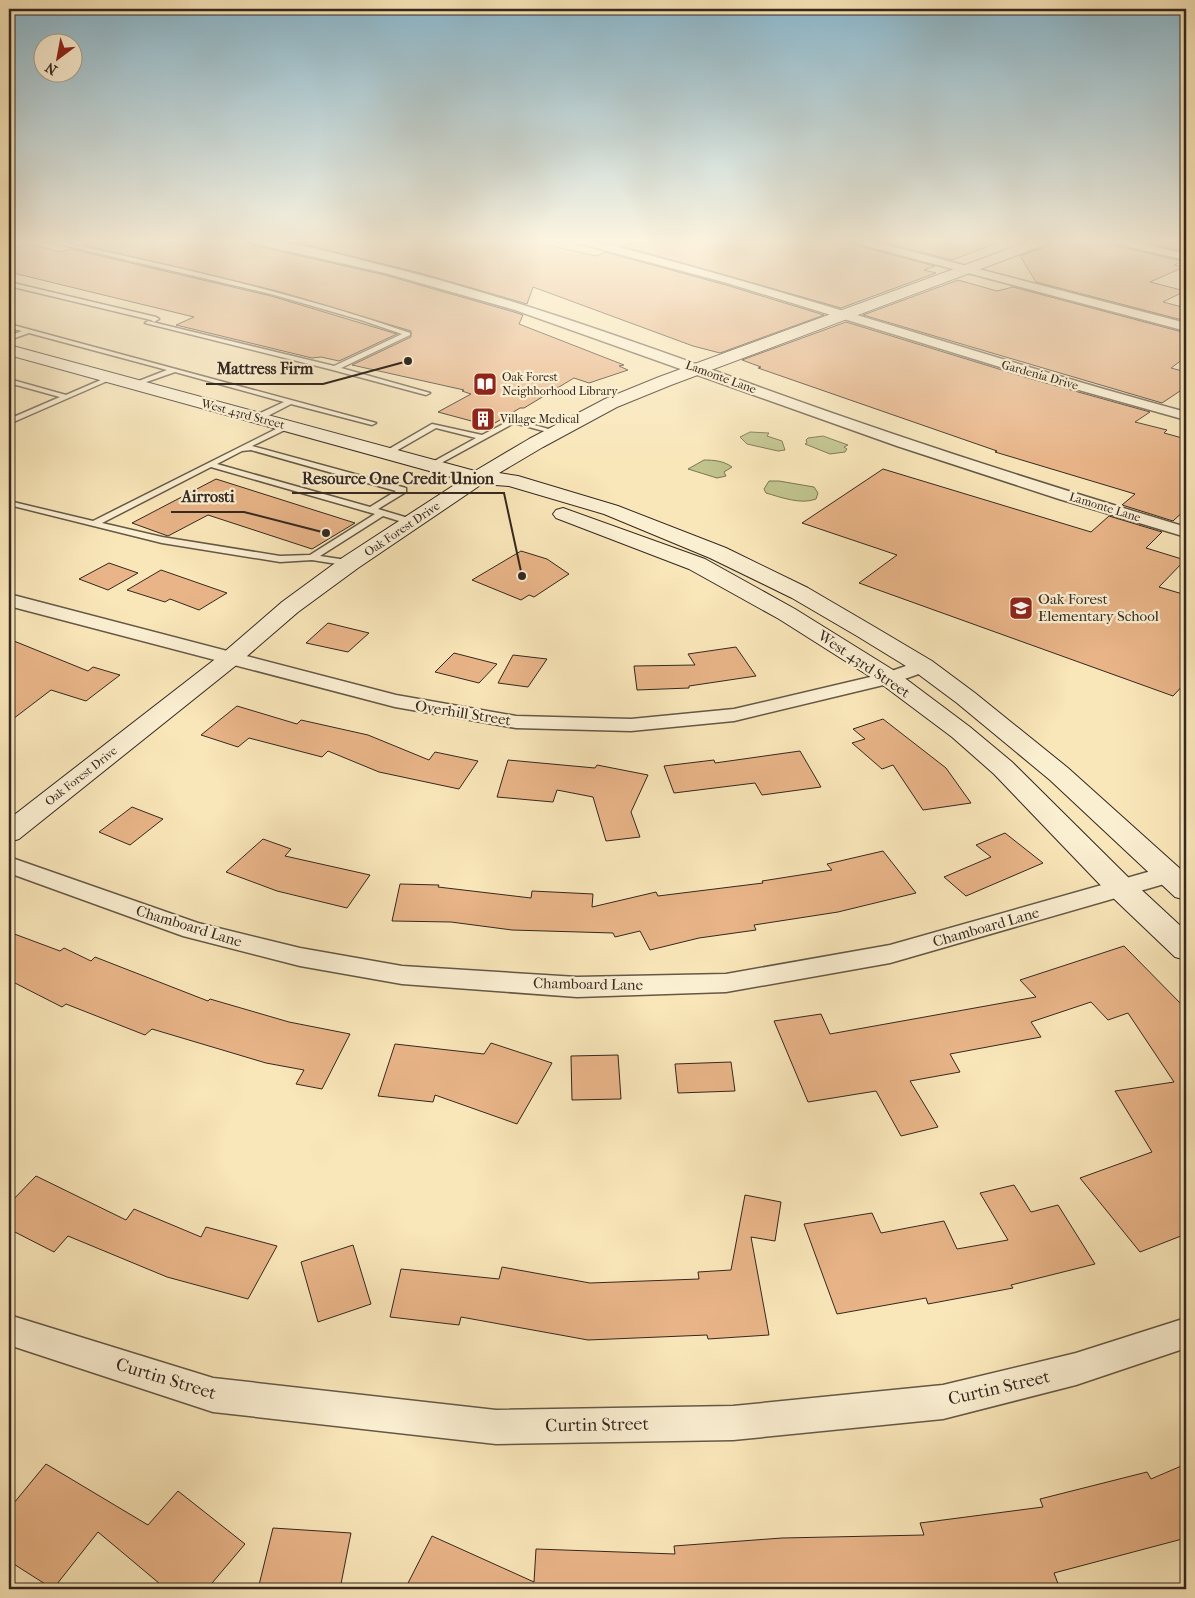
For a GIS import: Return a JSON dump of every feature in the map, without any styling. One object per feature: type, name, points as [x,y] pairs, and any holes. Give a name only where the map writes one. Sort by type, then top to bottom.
[{"type":"main road","name":"Oak Forest Drive","points":[[9,833],[231,658],[290,607],[350,564],[478,478],[555,432],[611,404],[840,315]]},
{"type":"main road","name":"West 43rd Street","points":[[9,350],[478,478],[511,480],[610,510],[718,553],[800,593],[923,666],[966,698],[1059,774],[1178,882]]},
{"type":"main road","name":"West 43rd Street","points":[[478,478],[493,492],[588,522],[697,564],[787,614],[889,678],[960,732],[1003,768],[1121,888],[1186,949]]},
{"type":"street","name":"Lamonte Lane","points":[[542,315],[932,452],[1186,532]]},
{"type":"street","name":"Gardenia Drive","points":[[844,315],[1033,373],[1186,416]]},
{"type":"street","points":[[1139,315],[1186,327]]},
{"type":"street","name":"Overhill Street","points":[[9,600],[395,701],[516,722],[631,725],[734,715],[889,678],[923,666]]},
{"type":"street","name":"Chamboard Lane","points":[[9,865],[192,930],[300,958],[402,975],[577,987],[726,983],[890,954],[1121,888],[1178,882]]},
{"type":"street","name":"Curtin Street","points":[[9,1330],[213,1395],[496,1427],[733,1423],[943,1402],[1076,1369],[1186,1333]]},
{"type":"lane","points":[[134,315],[156,320],[148,322],[335,368],[426,393]]},
{"type":"lane","points":[[335,368],[408,334],[348,315]]},
{"type":"lane","points":[[9,326],[372,423]]},
{"type":"lane","points":[[9,338],[29,331]]},
{"type":"lane","points":[[133,385],[174,370]]},
{"type":"lane","points":[[9,422],[110,378]]},
{"type":"lane","points":[[9,381],[66,397]]},
{"type":"lane","points":[[258,418],[291,401]]},
{"type":"lane","points":[[432,466],[513,421],[555,432]]},
{"type":"lane","points":[[95,523],[286,426]]},
{"type":"lane","points":[[386,453],[435,426],[483,438]]},
{"type":"lane","points":[[243,449],[251,448],[403,490],[371,510]]},
{"type":"lane","points":[[212,465],[412,522]]},
{"type":"lane","points":[[9,503],[162,540],[280,559],[312,557],[350,564]]},
{"type":"lane","points":[[312,557],[382,513]]},
{"type":"green space","points":[[750,432],[769,433],[767,436],[782,441],[785,450],[778,451],[747,444],[740,437]]},
{"type":"green space","points":[[823,436],[848,445],[844,447],[847,449],[845,452],[830,454],[805,444],[808,438]]},
{"type":"green space","points":[[704,460],[719,461],[732,467],[724,472],[726,476],[717,478],[688,469]]},
{"type":"green space","points":[[769,481],[814,487],[818,493],[816,499],[810,501],[784,498],[766,493],[764,489]]},
{"type":"building","points":[[184,315],[333,315],[397,334],[339,361],[321,357],[312,358],[176,325],[194,317]]},
{"type":"building","points":[[356,315],[522,315],[519,324],[624,365],[619,366],[628,370],[589,383],[574,378],[490,426],[438,412],[471,394],[462,391],[464,390],[352,365],[411,337],[411,331]]},
{"type":"building","points":[[608,315],[824,315],[720,353],[693,346]]},
{"type":"building","points":[[863,315],[1117,315],[1186,333],[1186,357],[1171,368],[1186,372],[1186,387],[1162,403]]},
{"type":"building","points":[[1161,315],[1186,315],[1186,321]]},
{"type":"building","points":[[846,322],[1028,378],[1150,412],[1135,422],[1167,430],[1164,433],[1186,439],[1186,509],[1173,521],[1122,505],[1135,494],[995,452],[997,451],[758,368],[761,367],[742,360]]},
{"type":"building","points":[[883,469],[1091,532],[1109,516],[1162,532],[1146,548],[1185,560],[1159,587],[1186,595],[1186,682],[1173,696],[859,583],[897,555],[802,523]]},
{"type":"building","points":[[216,479],[355,523],[312,549],[208,515],[168,536],[132,523]]},
{"type":"building","points":[[521,551],[547,559],[569,574],[534,597],[529,595],[521,600],[472,580]]},
{"type":"building","points":[[109,563],[138,573],[108,590],[79,579]]},
{"type":"building","points":[[161,570],[227,593],[199,610],[170,599],[165,602],[127,590]]},
{"type":"building","points":[[328,623],[369,633],[348,652],[306,643]]},
{"type":"building","points":[[9,639],[88,671],[93,667],[120,675],[86,701],[51,690],[9,722]]},
{"type":"building","points":[[736,647],[756,676],[689,686],[689,688],[637,690],[634,666],[695,665],[688,654]]},
{"type":"building","points":[[454,653],[497,664],[479,683],[435,672]]},
{"type":"building","points":[[513,655],[547,659],[528,687],[498,683]]},
{"type":"building","points":[[237,706],[297,724],[301,720],[368,735],[429,760],[435,752],[478,761],[459,789],[379,772],[328,751],[322,757],[249,738],[238,747],[201,735]]},
{"type":"building","points":[[883,719],[946,768],[971,803],[923,810],[893,765],[882,769],[852,743],[865,739],[853,729]]},
{"type":"building","points":[[800,751],[821,787],[762,795],[755,783],[674,793],[664,766],[714,760],[715,763]]},
{"type":"building","points":[[508,760],[595,768],[597,765],[648,775],[631,812],[640,837],[606,841],[593,797],[557,790],[553,802],[497,797]]},
{"type":"building","points":[[132,807],[163,819],[130,845],[99,832]]},
{"type":"building","points":[[1005,833],[1043,863],[966,896],[944,877],[991,857],[976,845]]},
{"type":"building","points":[[263,839],[291,849],[285,856],[370,875],[347,908],[277,891],[226,872]]},
{"type":"building","points":[[883,851],[916,893],[838,912],[754,925],[756,930],[699,938],[650,950],[640,931],[615,937],[613,933],[512,930],[451,922],[392,921],[400,884],[439,885],[438,887],[531,898],[532,891],[593,894],[592,907],[656,892],[658,896],[763,883],[762,881],[832,870],[827,864]]},
{"type":"building","points":[[9,932],[60,951],[64,948],[91,961],[95,957],[208,1001],[210,999],[289,1022],[350,1034],[322,1089],[296,1084],[304,1070],[266,1063],[152,1029],[145,1035],[66,1004],[62,1007],[9,980]]},
{"type":"building","points":[[1124,946],[1186,1009],[1186,1234],[1140,1252],[1080,1178],[1152,1152],[1115,1091],[1174,1082],[1128,1013],[1108,1020],[1091,1002],[1031,1022],[1041,1037],[950,1054],[960,1072],[910,1081],[938,1127],[901,1136],[876,1091],[808,1102],[774,1021],[821,1014],[830,1034],[1036,997],[1020,980]]},
{"type":"building","points":[[491,1043],[552,1063],[517,1124],[435,1095],[433,1102],[378,1096],[395,1044],[484,1054]]},
{"type":"building","points":[[618,1055],[621,1099],[572,1100],[571,1056]]},
{"type":"building","points":[[731,1062],[735,1091],[678,1093],[675,1064]]},
{"type":"building","points":[[36,1176],[126,1220],[134,1209],[201,1237],[206,1227],[277,1246],[248,1299],[167,1277],[68,1236],[54,1252],[9,1229],[9,1204]]},
{"type":"building","points":[[1014,1185],[1031,1212],[1058,1205],[1095,1264],[1011,1285],[1013,1288],[928,1304],[926,1298],[837,1314],[804,1224],[872,1213],[881,1233],[944,1221],[957,1249],[1008,1240],[980,1193]]},
{"type":"building","points":[[745,1195],[781,1202],[775,1241],[751,1237],[769,1335],[708,1339],[707,1335],[588,1340],[461,1317],[459,1325],[390,1317],[401,1269],[499,1279],[502,1267],[590,1283],[699,1279],[698,1272],[731,1270]]},
{"type":"building","points":[[353,1245],[371,1304],[318,1322],[301,1262]]},
{"type":"building","points":[[46,1464],[148,1525],[178,1491],[245,1544],[207,1589],[166,1589],[98,1532],[53,1589],[9,1561],[9,1509]]},
{"type":"building","points":[[1186,1464],[1186,1538],[1054,1573],[1060,1589],[405,1589],[432,1536],[534,1582],[536,1549],[675,1554],[674,1546],[782,1538],[924,1535],[920,1523],[1043,1507],[1040,1499],[1147,1472],[1151,1479]]},
{"type":"building","points":[[273,1528],[351,1533],[340,1589],[258,1589]]},
{"type":"place","name":"Mattress Firm","points":[[408,361]]},
{"type":"place","name":"Oak Forest Neighborhood Library","points":[[485,384]]},
{"type":"place","name":"Village Medical","points":[[483,419]]},
{"type":"place","name":"Airrosti","points":[[326,533]]},
{"type":"place","name":"Resource One Credit Union","points":[[522,576]]},
{"type":"place","name":"Oak Forest Elementary School","points":[[1021,608]]}]
